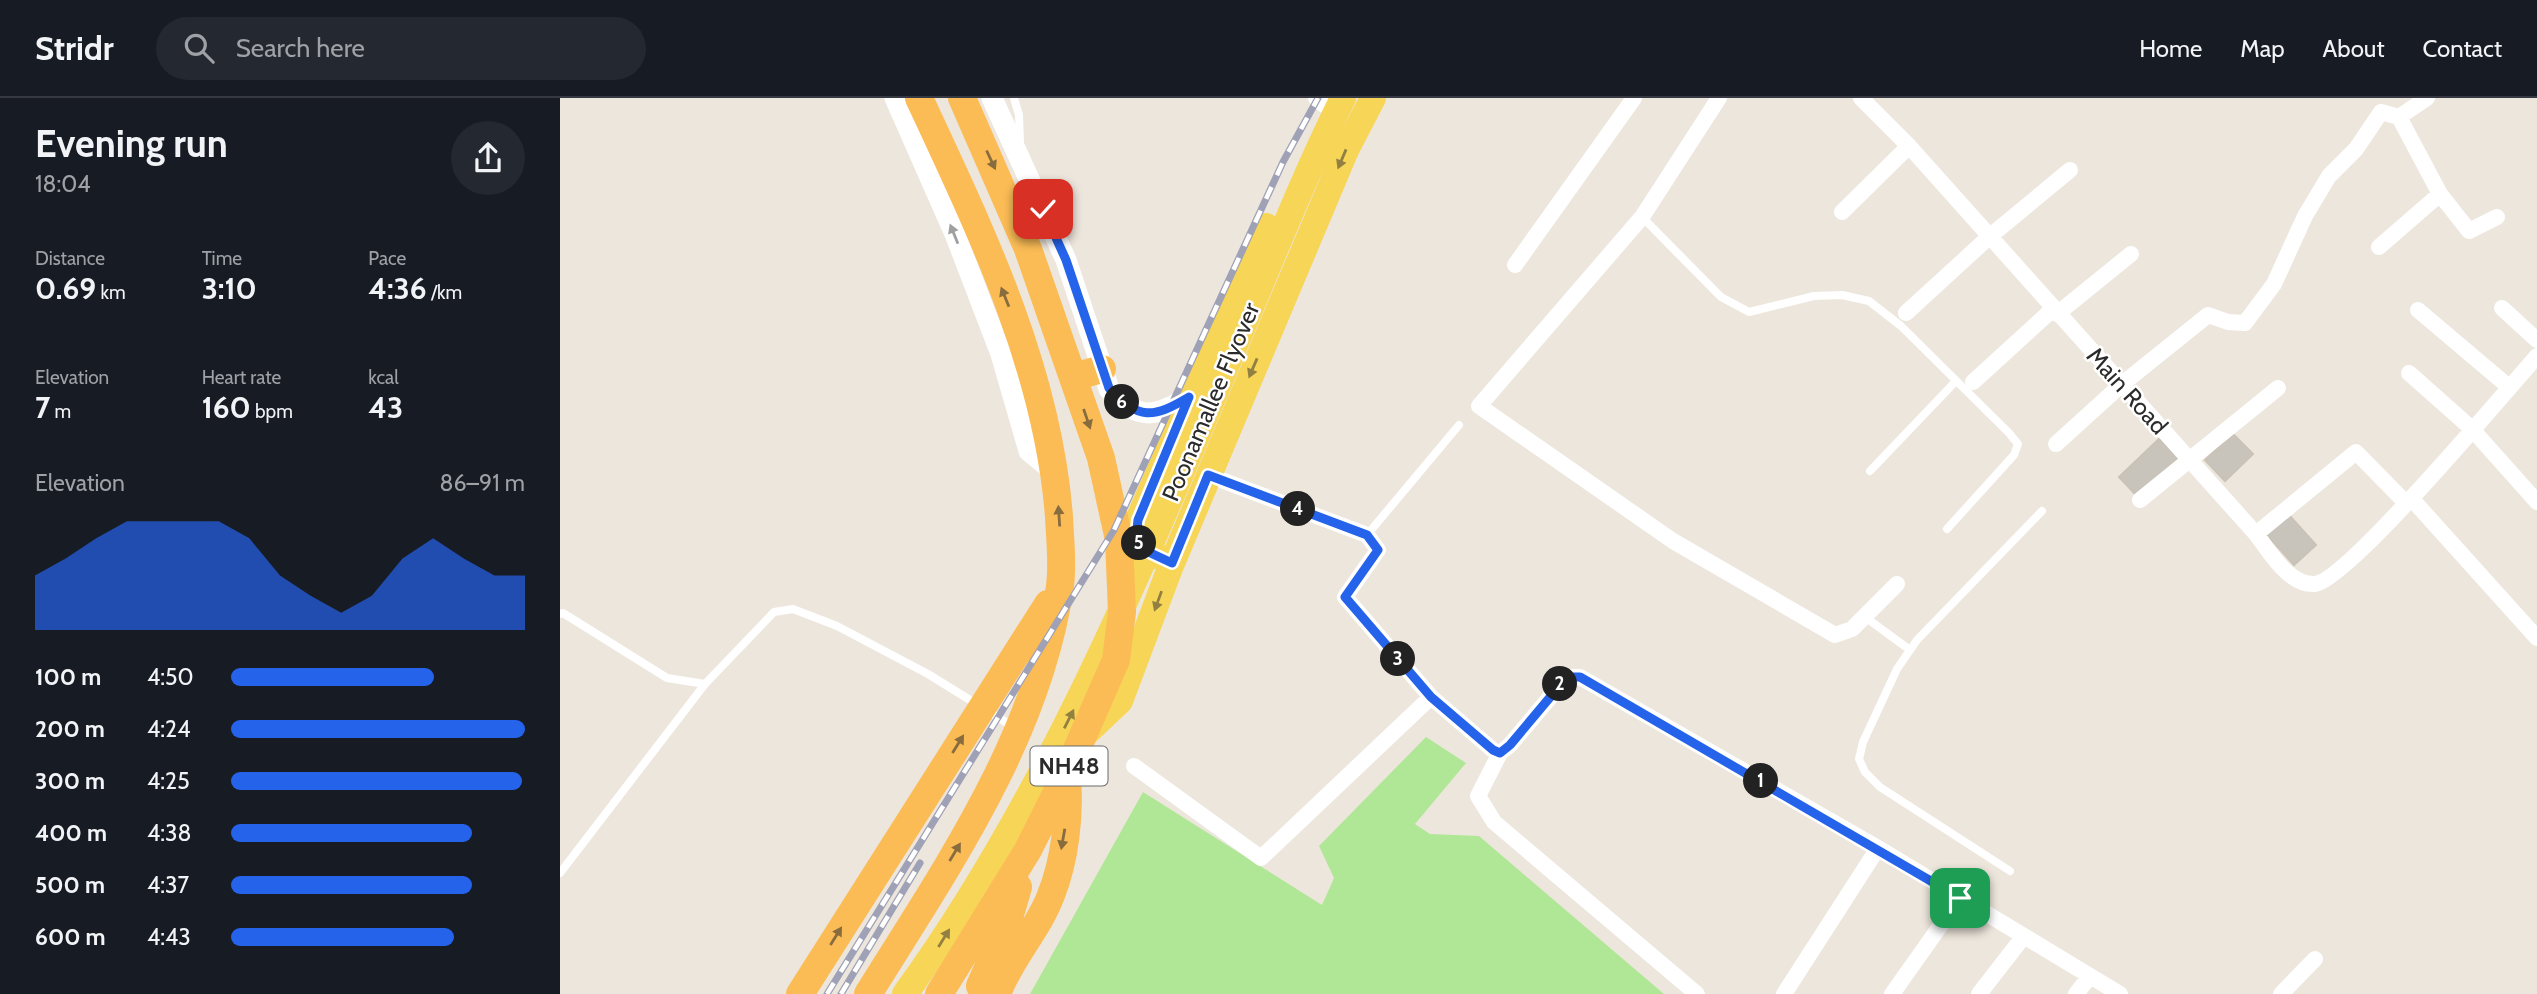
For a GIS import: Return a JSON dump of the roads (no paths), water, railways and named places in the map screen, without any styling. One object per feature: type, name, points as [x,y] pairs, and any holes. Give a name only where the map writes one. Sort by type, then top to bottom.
[{"type":"highway","name":"NH48","points":[[868,994],[987,799],[1039,674],[1060,584],[1056,473],[1036,381],[1018,329],[919,98]]},
{"type":"highway","name":"NH48","points":[[939,994],[1028,850],[1067,772],[1116,660],[1122,612],[1119,540],[1110,495],[1073,377],[1009,199],[962,98]]},
{"type":"highway","points":[[1073,377],[1102,369]]},
{"type":"highway","points":[[800,994],[1060,584]]},
{"type":"highway","points":[[997,994],[1003,977],[1051,895],[1069,803],[1067,772]]},
{"type":"highway","points":[[978,994],[1007,925],[1028,850]]},
{"type":"main road","points":[[1083,736],[1120,701],[1208,475],[1346,150],[1373,98]]},
{"type":"main road","points":[[1172,563],[1140,548],[1136,537],[1138,520],[1189,397],[1328,100]]},
{"type":"main road","name":"Poonamallee Flyover","points":[[905,994],[941,943],[1021,810],[1116,624],[1295,203],[1328,100]]},
{"type":"street","points":[[895,98],[978,295],[1000,354],[1029,451],[1056,473]]},
{"type":"street","points":[[992,98],[1066,260],[1109,388],[1119,400],[1139,413],[1166,411],[1189,397]]},
{"type":"street","points":[[1515,265],[1634,98]]},
{"type":"street","points":[[1719,98],[1642,216],[1479,406],[1664,535],[1835,635],[1852,629],[1897,584]]},
{"type":"street","name":"Main Road","points":[[1861,98],[1909,146],[2256,534],[2283,569],[2300,582],[2315,584],[2340,571],[2409,501]]},
{"type":"street","points":[[2056,444],[2121,385],[2208,315],[2228,323],[2245,323],[2274,284],[2305,216],[2329,176],[2356,149],[2381,113],[2399,117],[2427,98]]},
{"type":"street","points":[[2399,117],[2440,194],[2469,231],[2497,217]]},
{"type":"street","points":[[1842,212],[1909,146]]},
{"type":"street","points":[[1906,313],[1989,237],[2070,170]]},
{"type":"street","points":[[2379,247],[2440,194]]},
{"type":"street","points":[[1973,382],[2055,311],[2131,254]]},
{"type":"street","points":[[2501,308],[2537,340]]},
{"type":"street","points":[[2418,310],[2509,387]]},
{"type":"street","points":[[2409,501],[2537,356]]},
{"type":"street","points":[[2409,373],[2471,428],[2537,502]]},
{"type":"street","points":[[2140,500],[2278,388]]},
{"type":"street","points":[[2256,534],[2356,452],[2409,501],[2537,638]]},
{"type":"street","points":[[1208,475],[1367,535],[1378,550],[1345,597],[1431,697],[1500,753]]},
{"type":"street","points":[[1697,994],[1487,814],[1478,796],[1500,753],[1562,683],[1571,677],[1580,677],[1878,848],[2120,994]]},
{"type":"street","points":[[1134,766],[1261,858],[1431,697]]},
{"type":"street","points":[[1784,994],[1878,848]]},
{"type":"street","points":[[1892,994],[1960,898]]},
{"type":"street","points":[[1979,994],[2024,936]]},
{"type":"street","points":[[2281,994],[2315,959]]},
{"type":"street","points":[[2076,994],[2090,976]]},
{"type":"lane","points":[[1014,98],[1019,115],[1020,159]]},
{"type":"lane","points":[[1642,216],[1721,297],[1749,312],[1814,296],[1842,295],[1869,301],[1901,326],[2009,433],[2018,444],[2018,449],[1947,528]]},
{"type":"lane","points":[[1870,471],[1956,381]]},
{"type":"lane","points":[[1367,535],[1459,425]]},
{"type":"lane","points":[[2010,871],[1898,799],[1865,772],[1859,759],[1863,741],[1897,669],[1910,650],[2042,511]]},
{"type":"lane","points":[[560,873],[705,684],[774,612],[793,609],[837,626],[928,674],[1018,729]]},
{"type":"lane","points":[[560,614],[563,613],[667,678],[705,684]]},
{"type":"lane","points":[[1865,617],[1910,650]]},
{"type":"railway","points":[[827,994],[1114,530],[1283,162],[1318,98]]},
{"type":"railway","points":[[841,994],[920,863]]}]
